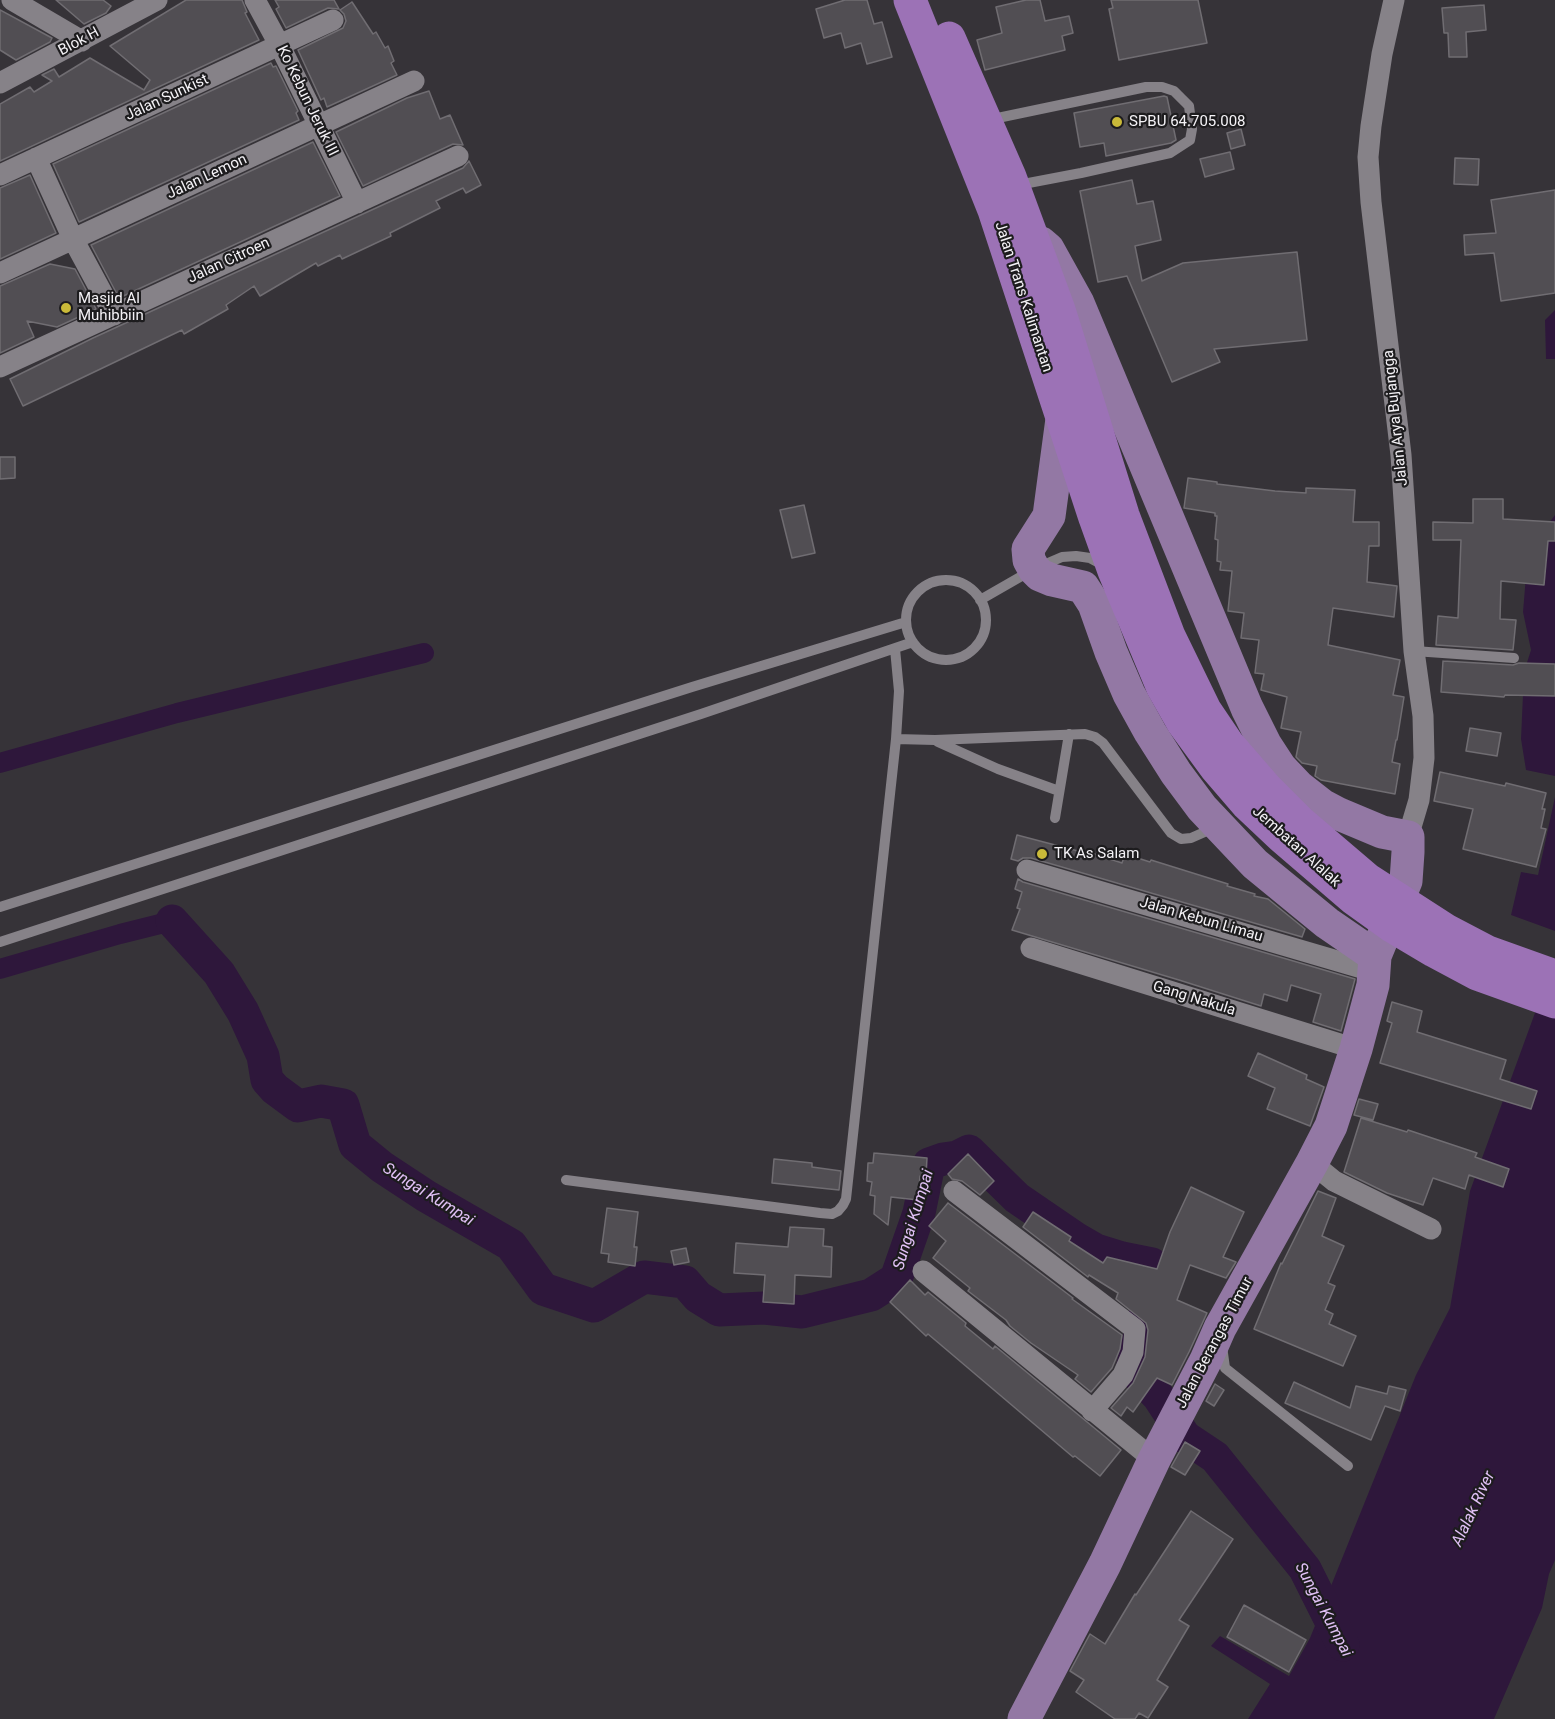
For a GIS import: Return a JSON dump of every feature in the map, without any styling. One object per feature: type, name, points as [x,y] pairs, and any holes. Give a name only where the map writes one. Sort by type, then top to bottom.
[{"type":"highway","name":"Jalan Trans Kalimantan","points":[[910,0],[994,210],[1062,418],[1131,587]]},
{"type":"highway","name":"Jalan Trans Kalimantan","points":[[932,0],[1013,186],[1059,310],[1123,515],[1131,587]]},
{"type":"highway","name":"Jembatan Alalak","points":[[1131,587],[1228,744],[1267,789],[1299,821],[1367,879],[1446,930],[1488,952],[1555,976]]},
{"type":"highway","name":"Jembatan Alalak","points":[[1131,587],[1162,686],[1183,723],[1247,804],[1353,898],[1392,926],[1478,974],[1555,1002]]},
{"type":"main road","points":[[1032,236],[1048,249],[1078,303],[1238,687],[1265,744],[1280,767],[1299,787],[1322,805],[1382,832],[1408,837]]},
{"type":"main road","points":[[1062,418],[1049,516],[1028,549],[1029,560],[1034,569],[1040,575],[1052,580],[1083,587],[1094,604],[1124,683],[1150,732],[1202,808],[1255,864],[1375,964]]},
{"type":"main road","name":"Jalan Berangas Timur","points":[[1024,1719],[1105,1564],[1220,1328],[1312,1163],[1330,1126],[1356,1048],[1375,964],[1406,881],[1408,837]]},
{"type":"street","points":[[12,0],[82,41]]},
{"type":"street","name":"Blok H","points":[[0,83],[157,0]]},
{"type":"street","name":"Ko Kebun Jeruk III","points":[[255,0],[357,202]]},
{"type":"street","name":"Jalan Arya Bujangga","points":[[1394,0],[1382,54],[1368,157],[1371,202],[1401,455],[1414,651],[1423,716],[1424,758],[1419,800],[1408,837]]},
{"type":"street","name":"Jalan Sunkist","points":[[0,175],[333,20]]},
{"type":"street","name":"Jalan Lemon","points":[[0,273],[414,81]]},
{"type":"street","name":"Jalan Citroen","points":[[0,367],[458,156]]},
{"type":"street","points":[[36,158],[73,239],[114,315]]},
{"type":"street","name":"Jalan Kebun Limau","points":[[1027,870],[1375,964]]},
{"type":"street","name":"Gang Nakula","points":[[1031,948],[1356,1048]]},
{"type":"street","points":[[1312,1163],[1334,1181],[1431,1229]]},
{"type":"street","points":[[954,1191],[1135,1329],[1133,1352],[1123,1376],[1092,1410]]},
{"type":"street","points":[[923,1271],[1092,1410],[1161,1446]]},
{"type":"lane","points":[[985,121],[1146,87],[1162,87],[1174,91],[1189,106],[1192,129],[1190,140],[1170,153],[1013,186]]},
{"type":"lane","points":[[980,600],[1034,569],[1062,557],[1090,558],[1131,587]]},
{"type":"lane","points":[[950,580],[964,584],[980,600],[984,608],[985,624],[981,639],[971,651],[957,658],[942,660],[927,655],[913,642],[907,631],[906,615],[911,600],[921,588],[934,581],[950,580]]},
{"type":"lane","points":[[0,907],[692,687],[906,622]]},
{"type":"lane","points":[[0,942],[690,718],[913,642]]},
{"type":"lane","points":[[566,1180],[820,1213],[832,1214],[843,1205],[846,1199],[896,739],[899,691],[895,649]]},
{"type":"lane","points":[[1414,651],[1514,658]]},
{"type":"lane","points":[[1055,818],[1069,734]]},
{"type":"lane","points":[[896,739],[935,740],[1085,734],[1103,743],[1171,833],[1181,839],[1191,838],[1219,825]]},
{"type":"lane","points":[[935,740],[999,769],[1059,791]]},
{"type":"lane","points":[[1220,1328],[1224,1368],[1348,1466]]},
{"type":"water","points":[[1555,310],[1555,359],[1546,359],[1545,320]]},
{"type":"water","points":[[1555,515],[1555,776],[1526,770],[1521,739],[1524,672],[1531,650],[1523,612],[1528,551]]},
{"type":"water","points":[[1555,797],[1555,931],[1511,915],[1521,872],[1538,875]]},
{"type":"water","name":"Alalak River","points":[[1555,958],[1555,1560],[1549,1574],[1542,1608],[1494,1719],[1248,1719],[1270,1684],[1211,1646],[1220,1636],[1289,1676],[1310,1638],[1416,1375],[1450,1308],[1470,1191]]},
{"type":"building","points":[[56,0],[103,0],[111,6],[106,13],[84,24]]},
{"type":"building","points":[[186,0],[242,0],[247,12],[245,13],[259,40],[0,161],[0,104],[30,87],[34,92],[52,81],[42,75],[54,69],[59,77],[90,58],[144,90],[150,80],[110,46]]},
{"type":"building","points":[[275,0],[334,0],[339,9],[328,8],[286,28],[276,9],[279,7]]},
{"type":"building","points":[[845,0],[867,0],[874,24],[882,22],[892,57],[867,64],[861,43],[845,48],[841,33],[824,38],[816,9]]},
{"type":"building","points":[[1026,0],[1040,0],[1045,21],[1069,16],[1073,33],[1062,36],[1065,50],[985,70],[977,40],[1002,33],[996,7]]},
{"type":"building","points":[[1111,0],[1198,0],[1207,43],[1119,60],[1109,9],[1113,8]]},
{"type":"building","points":[[352,2],[373,34],[376,32],[385,48],[388,46],[394,61],[391,63],[397,75],[327,107],[324,98],[321,100],[298,50],[343,28],[346,21],[340,10]]},
{"type":"building","points":[[1484,5],[1486,30],[1466,32],[1467,57],[1449,57],[1448,33],[1444,33],[1442,8]]},
{"type":"building","points":[[0,10],[52,38],[50,42],[16,60],[0,50]]},
{"type":"building","points":[[271,63],[273,67],[276,66],[298,111],[296,113],[299,120],[79,222],[53,164]]},
{"type":"building","points":[[429,91],[440,119],[450,115],[463,145],[453,144],[363,186],[336,132],[407,98]]},
{"type":"building","points":[[1167,97],[1176,140],[1171,143],[1106,156],[1104,143],[1080,147],[1074,113]]},
{"type":"building","points":[[1241,129],[1245,145],[1231,149],[1227,133]]},
{"type":"building","points":[[313,142],[340,196],[119,298],[91,245]]},
{"type":"building","points":[[1230,152],[1234,169],[1205,177],[1200,159]]},
{"type":"building","points":[[1455,158],[1479,159],[1478,185],[1454,184]]},
{"type":"building","points":[[469,161],[481,185],[466,193],[463,188],[436,201],[440,208],[390,233],[391,236],[342,259],[340,255],[318,266],[316,263],[260,296],[254,286],[226,305],[228,309],[184,334],[182,330],[23,406],[10,379],[93,338],[463,168]]},
{"type":"building","points":[[30,175],[56,233],[0,259],[0,188]]},
{"type":"building","points":[[1132,180],[1137,204],[1153,201],[1161,240],[1135,246],[1142,281],[1183,263],[1297,252],[1307,340],[1214,349],[1220,362],[1172,382],[1127,276],[1098,282],[1080,191]]},
{"type":"building","points":[[1555,190],[1555,293],[1501,301],[1494,253],[1465,255],[1464,235],[1496,233],[1491,200]]},
{"type":"building","points":[[50,264],[75,269],[96,309],[57,327],[27,321],[34,337],[0,353],[0,286]]},
{"type":"building","points":[[0,457],[15,457],[15,478],[0,479]]},
{"type":"building","points":[[1188,478],[1275,491],[1306,493],[1306,488],[1355,490],[1353,522],[1379,522],[1379,546],[1369,546],[1367,582],[1397,586],[1394,617],[1333,608],[1328,645],[1400,660],[1393,695],[1404,697],[1392,762],[1400,764],[1395,794],[1321,780],[1315,776],[1317,766],[1302,763],[1296,757],[1301,732],[1281,728],[1287,697],[1261,690],[1264,674],[1255,673],[1259,640],[1241,638],[1244,613],[1228,611],[1232,571],[1220,570],[1221,562],[1217,561],[1218,540],[1215,539],[1217,516],[1215,513],[1184,508]]},
{"type":"building","points":[[1473,499],[1503,499],[1503,519],[1555,522],[1555,541],[1548,541],[1544,585],[1501,581],[1500,619],[1516,620],[1513,650],[1436,645],[1438,616],[1458,618],[1461,540],[1433,540],[1433,522],[1473,523]]},
{"type":"building","points":[[804,505],[815,553],[792,558],[780,510]]},
{"type":"building","points":[[1443,661],[1513,665],[1519,663],[1555,664],[1555,696],[1505,695],[1504,697],[1441,692]]},
{"type":"building","points":[[1470,728],[1501,733],[1497,756],[1466,751]]},
{"type":"building","points":[[1440,772],[1505,786],[1506,783],[1546,793],[1541,828],[1546,829],[1536,867],[1463,849],[1473,809],[1434,801]]},
{"type":"building","points":[[1017,835],[1078,851],[1079,849],[1122,863],[1125,854],[1150,862],[1151,860],[1228,884],[1227,886],[1268,899],[1305,929],[1302,937],[1031,858],[1018,861],[1011,859]]},
{"type":"building","points":[[1018,879],[1355,979],[1341,1031],[1313,1022],[1321,994],[1291,985],[1287,1001],[1264,994],[1261,1006],[1012,930],[1020,909],[1017,908],[1022,892],[1015,889]]},
{"type":"building","points":[[1392,1002],[1422,1011],[1417,1032],[1506,1060],[1500,1079],[1537,1091],[1531,1109],[1380,1063],[1392,1023],[1387,1021]]},
{"type":"building","points":[[1258,1053],[1307,1075],[1306,1079],[1324,1087],[1310,1126],[1267,1109],[1275,1088],[1248,1076]]},
{"type":"building","points":[[1359,1099],[1378,1104],[1373,1120],[1354,1115]]},
{"type":"building","points":[[1361,1118],[1407,1132],[1408,1130],[1477,1153],[1475,1157],[1509,1169],[1503,1187],[1469,1175],[1465,1189],[1433,1178],[1423,1205],[1387,1193],[1344,1172]]},
{"type":"building","points":[[874,1153],[927,1158],[926,1176],[920,1176],[918,1200],[891,1197],[888,1225],[874,1214],[875,1196],[870,1195],[872,1182],[867,1181],[868,1163],[873,1163]]},
{"type":"building","points":[[968,1154],[994,1181],[980,1195],[962,1181],[952,1179],[948,1174]]},
{"type":"building","points":[[774,1159],[812,1163],[812,1167],[841,1171],[839,1190],[772,1183]]},
{"type":"building","points":[[1191,1187],[1244,1212],[1223,1257],[1236,1262],[1226,1278],[1190,1265],[1177,1300],[1207,1313],[1172,1385],[1157,1378],[1133,1412],[1127,1407],[1121,1416],[1111,1408],[1133,1383],[1145,1357],[1148,1330],[1146,1323],[1116,1299],[1118,1293],[1089,1275],[1088,1277],[1023,1227],[1033,1212],[1071,1237],[1069,1241],[1103,1263],[1107,1257],[1157,1269],[1170,1232]]},
{"type":"building","points":[[1318,1191],[1336,1198],[1322,1236],[1344,1246],[1328,1283],[1335,1286],[1325,1310],[1333,1314],[1329,1324],[1356,1336],[1343,1366],[1254,1329],[1281,1263]]},
{"type":"building","points":[[948,1203],[1122,1335],[1120,1349],[1112,1368],[1091,1392],[1075,1379],[1078,1375],[1031,1343],[1006,1320],[968,1291],[970,1288],[933,1258],[946,1241],[929,1226]]},
{"type":"building","points":[[607,1208],[638,1212],[634,1247],[637,1247],[635,1266],[608,1262],[609,1254],[601,1253]]},
{"type":"building","points":[[790,1227],[824,1229],[823,1246],[832,1247],[831,1277],[795,1275],[794,1304],[763,1302],[765,1275],[734,1273],[736,1243],[788,1247]]},
{"type":"building","points":[[686,1248],[689,1262],[674,1265],[671,1251]]},
{"type":"building","points":[[910,1280],[925,1295],[928,1292],[993,1349],[995,1346],[1121,1450],[1100,1476],[1075,1456],[1073,1457],[928,1334],[926,1336],[890,1302]]},
{"type":"building","points":[[1294,1382],[1350,1408],[1356,1386],[1387,1394],[1389,1386],[1406,1390],[1400,1411],[1385,1406],[1371,1440],[1285,1403]]},
{"type":"building","points":[[1215,1384],[1224,1390],[1214,1406],[1206,1401]]},
{"type":"building","points":[[1185,1442],[1200,1451],[1185,1475],[1171,1467]]},
{"type":"building","points":[[1191,1511],[1233,1539],[1179,1620],[1189,1626],[1157,1680],[1168,1687],[1148,1718],[1139,1713],[1135,1719],[1115,1719],[1076,1692],[1084,1680],[1070,1671],[1090,1634],[1105,1644],[1135,1594]]},
{"type":"building","points":[[1244,1605],[1306,1640],[1289,1672],[1227,1637]]},
{"type":"waterway","points":[[0,763],[177,713],[424,653]]},
{"type":"waterway","name":"Sungai Kumpai","points":[[0,969],[172,921]]},
{"type":"waterway","name":"Sungai Kumpai","points":[[172,921],[219,973],[243,1012],[263,1056],[267,1080],[275,1089],[298,1106],[321,1101],[343,1105],[355,1145],[382,1167],[426,1196],[511,1245],[543,1289],[594,1306],[644,1277],[685,1282],[698,1297],[719,1310],[764,1308],[802,1312],[871,1295],[896,1279],[919,1213],[929,1164],[957,1157],[969,1151],[1017,1198],[1077,1239],[1096,1250],[1152,1264],[1153,1281],[1132,1369],[1158,1396],[1185,1437],[1215,1457],[1305,1569],[1343,1645]]},
{"type":"place","name":"SPBU 64.705.008","points":[[1117,122]]},
{"type":"place","name":"Masjid Al Muhibbiin","points":[[66,308]]},
{"type":"place","name":"TK As Salam","points":[[1042,854]]}]
